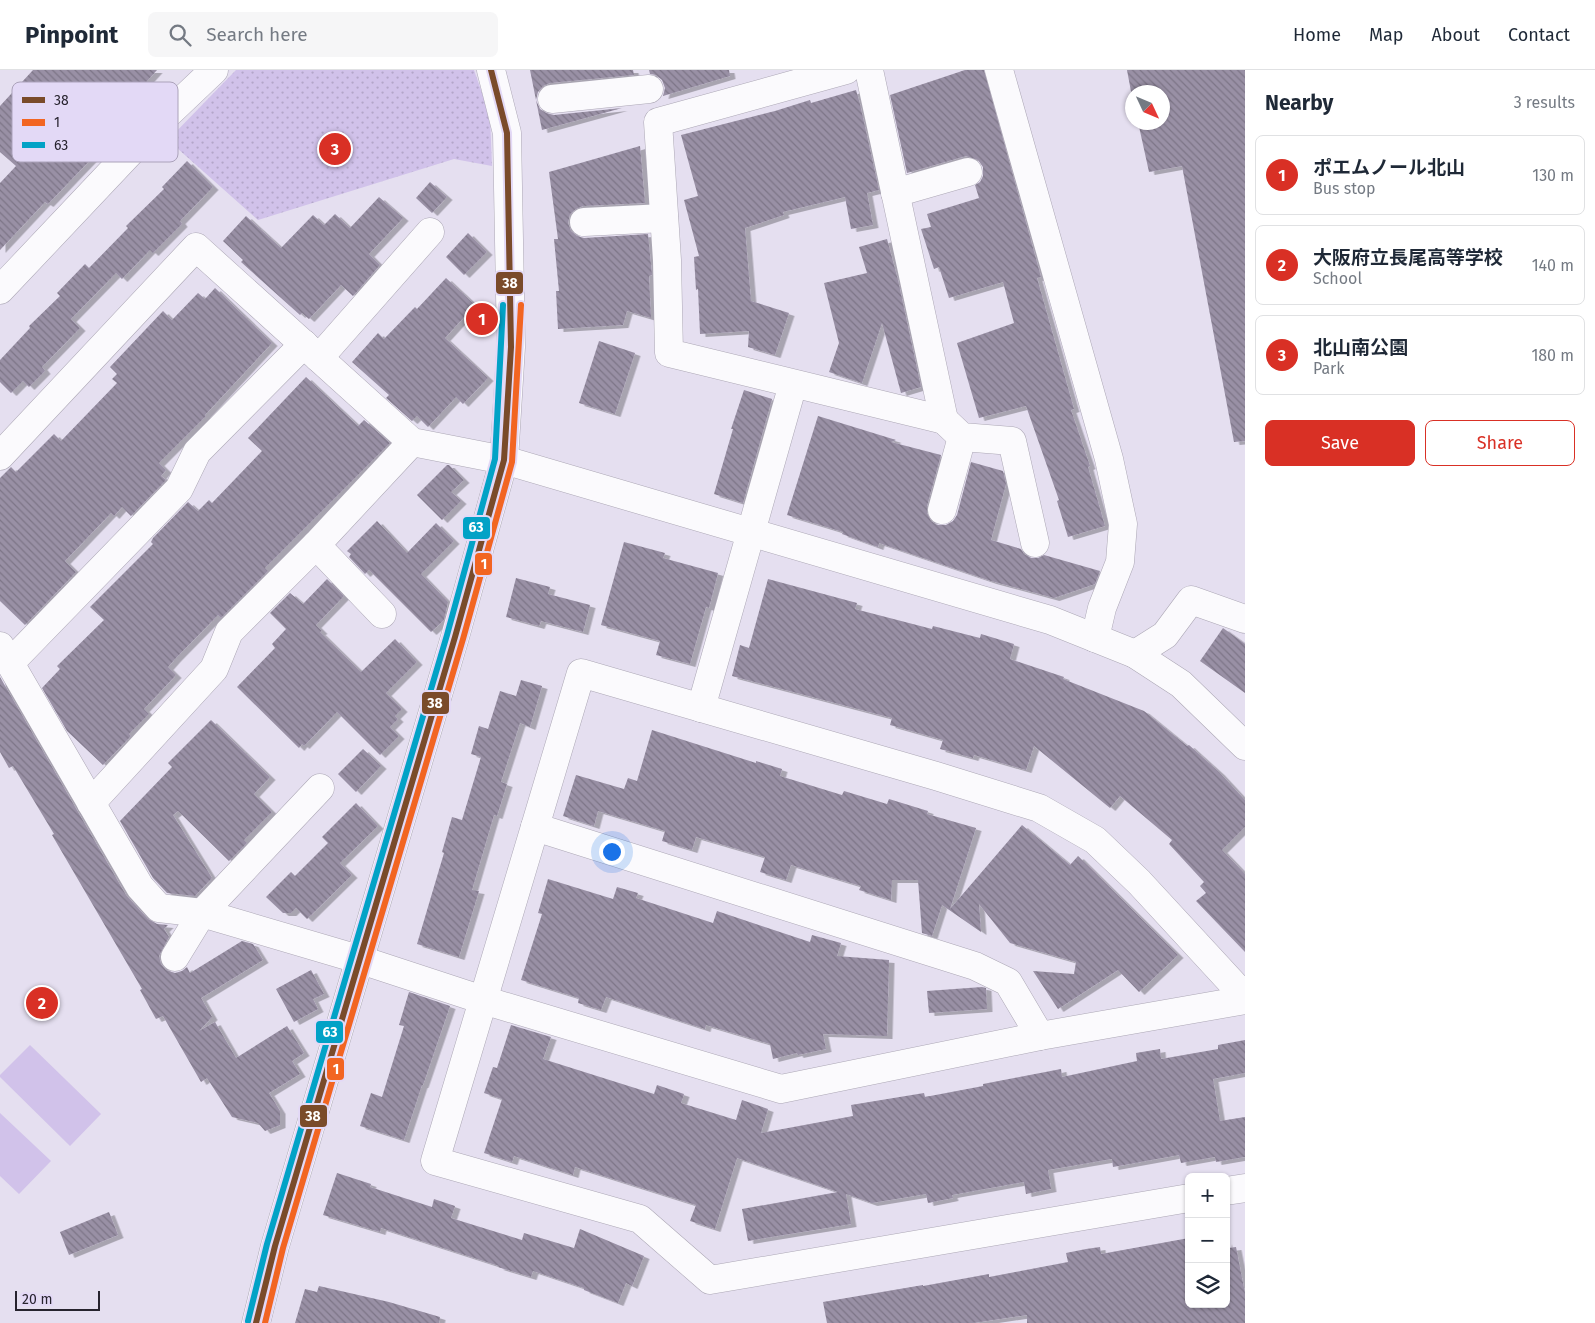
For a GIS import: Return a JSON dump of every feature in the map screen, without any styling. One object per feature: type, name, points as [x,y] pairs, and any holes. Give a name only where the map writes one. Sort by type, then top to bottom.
[{"type":"street","points":[[178,104],[214,70]]},
{"type":"street","points":[[256,1323],[275,1246],[358,959],[452,647],[504,460],[512,347],[507,133],[491,70]]},
{"type":"street","points":[[658,122],[779,79],[846,70]]},
{"type":"street","points":[[869,70],[895,193],[953,429],[942,510]]},
{"type":"street","points":[[998,70],[1109,459],[1123,524],[1120,562],[1102,608],[1095,638]]},
{"type":"street","points":[[552,99],[647,80],[658,122],[669,353],[793,384],[953,429],[1012,441],[1035,543]]},
{"type":"street","points":[[0,290],[121,162]]},
{"type":"street","points":[[895,193],[968,172]]},
{"type":"street","points":[[584,222],[664,218]]},
{"type":"street","points":[[430,232],[311,351],[197,452],[180,489],[5,655],[140,887],[159,908],[202,913],[358,959],[483,1000],[781,1089],[1040,1036],[1245,999]]},
{"type":"street","points":[[0,456],[196,247],[412,442],[504,460],[1050,620],[1135,654],[1181,684],[1245,746]]},
{"type":"street","points":[[701,708],[793,384]]},
{"type":"street","points":[[91,803],[214,669],[229,632],[316,545],[412,442]]},
{"type":"street","points":[[316,545],[382,614]]},
{"type":"street","points":[[1135,654],[1165,635],[1191,600],[1245,619]]},
{"type":"street","points":[[1185,1199],[710,1280],[640,1219],[435,1161],[581,673],[936,776],[1039,808],[1095,840],[1139,882],[1245,999]]},
{"type":"street","points":[[175,958],[202,913],[320,788]]},
{"type":"street","points":[[535,827],[976,966],[1008,982],[1040,1036]]},
{"type":"street","points":[[1230,1190],[1245,1188]]},
{"type":"shaded area","points":[[236,70],[474,70],[490,116],[492,166],[454,159],[258,220],[178,149],[178,130]]},
{"type":"shaded area","points":[[30,1045],[101,1114],[70,1146],[0,1077]]},
{"type":"shaded area","points":[[0,1113],[51,1161],[19,1194],[0,1176]]},
{"type":"building","points":[[33,70],[157,70],[146,82],[22,82]]},
{"type":"building","points":[[530,70],[633,70],[634,75],[550,83],[543,86],[538,92],[536,100]]},
{"type":"building","points":[[649,70],[729,70],[730,76],[663,96],[665,88],[662,80],[656,75],[650,74]]},
{"type":"building","points":[[965,70],[984,70],[1041,277],[1037,278],[1074,409],[1071,410],[1090,466],[1088,467],[1105,526],[1068,537],[1057,501],[1059,500],[1026,406],[979,418],[957,343],[1014,323],[1003,282],[949,298],[939,267],[934,269],[921,229],[931,227],[927,214],[979,198],[975,185],[980,182],[983,176],[983,167],[978,160],[966,156],[907,173],[890,95]]},
{"type":"building","points":[[1127,70],[1245,70],[1245,441],[1234,442],[1182,166],[1149,172],[1140,130],[1170,130],[1170,85],[1130,85]]},
{"type":"building","points":[[856,90],[879,190],[867,193],[873,225],[851,229],[845,197],[783,212],[784,215],[745,228],[751,301],[789,313],[775,355],[748,347],[749,331],[700,334],[698,289],[696,290],[694,257],[699,256],[684,200],[698,196],[681,135],[810,100],[811,103]]},
{"type":"building","points":[[12,93],[12,162],[88,162],[48,204],[45,202],[0,250],[0,183],[16,166],[0,152],[0,106]]},
{"type":"building","points":[[536,100],[540,109],[554,115],[622,108],[542,130]]},
{"type":"building","points":[[640,146],[645,203],[583,206],[570,214],[568,223],[571,231],[577,236],[584,238],[648,234],[652,275],[649,276],[651,318],[627,311],[623,325],[558,329],[556,291],[559,291],[554,239],[558,239],[549,172]]},
{"type":"building","points":[[187,161],[213,187],[180,221],[182,224],[153,253],[150,250],[122,279],[116,273],[71,319],[80,328],[42,367],[45,371],[29,387],[23,381],[11,393],[0,382],[0,360],[30,328],[29,326],[60,296],[57,293],[85,264],[89,268],[128,228],[126,226],[164,189],[162,187]]},
{"type":"building","points":[[430,182],[447,197],[432,213],[416,198]]},
{"type":"building","points":[[379,197],[403,218],[369,254],[380,265],[353,296],[341,285],[309,319],[302,313],[300,315],[241,262],[243,260],[223,241],[246,216],[281,248],[313,215],[324,225],[335,214],[350,228]]},
{"type":"building","points":[[468,233],[487,252],[464,275],[446,257]]},
{"type":"building","points":[[887,239],[898,280],[921,387],[901,393],[882,323],[862,383],[829,372],[839,343],[824,283],[867,273],[859,247]]},
{"type":"building","points":[[446,278],[475,305],[445,338],[488,378],[463,404],[456,397],[428,427],[417,416],[412,421],[386,398],[389,395],[352,362],[378,333],[384,339],[415,307],[417,309]]},
{"type":"building","points":[[215,288],[272,343],[206,416],[159,463],[166,470],[161,476],[166,480],[131,516],[122,507],[114,516],[111,513],[65,561],[76,572],[25,625],[0,601],[0,478],[11,467],[16,472],[54,434],[61,441],[117,383],[112,379],[117,374],[110,367],[163,311],[172,320],[198,293],[205,299]]},
{"type":"building","points":[[599,341],[635,353],[615,414],[579,403]]},
{"type":"building","points":[[306,377],[358,426],[364,420],[390,443],[265,568],[268,571],[221,618],[218,615],[175,659],[168,667],[176,675],[144,709],[149,714],[103,765],[67,731],[42,688],[60,669],[57,666],[104,620],[90,607],[153,544],[151,542],[153,538],[188,502],[198,511],[209,500],[212,503],[262,451],[248,438]]},
{"type":"building","points":[[744,390],[772,399],[743,503],[714,494],[733,429],[731,429]]},
{"type":"building","points":[[818,416],[896,440],[891,442],[941,455],[927,506],[927,513],[931,521],[937,525],[946,525],[953,521],[957,515],[971,462],[1003,471],[1006,484],[991,540],[1021,549],[1024,554],[1031,558],[1038,558],[1044,555],[1100,571],[1095,584],[1054,598],[991,581],[879,543],[878,547],[842,534],[843,532],[787,515]]},
{"type":"building","points":[[447,465],[464,480],[451,492],[461,501],[442,520],[417,495]]},
{"type":"building","points":[[377,521],[407,553],[436,523],[454,541],[421,574],[448,602],[444,620],[431,632],[369,570],[365,574],[349,557],[351,554],[347,551]]},
{"type":"building","points":[[624,542],[665,553],[663,558],[718,573],[709,608],[706,607],[690,664],[656,655],[660,641],[601,625]]},
{"type":"building","points":[[516,578],[550,587],[548,594],[590,605],[583,632],[541,621],[539,626],[506,617]]},
{"type":"building","points":[[327,579],[344,596],[316,625],[322,631],[320,632],[361,672],[395,639],[417,662],[386,693],[402,709],[395,716],[398,719],[390,727],[399,736],[380,755],[337,712],[304,746],[302,744],[299,748],[237,687],[275,648],[272,644],[286,629],[270,613],[290,593],[303,604]]},
{"type":"building","points":[[768,579],[857,603],[855,609],[932,629],[933,626],[980,638],[981,634],[1014,644],[1010,659],[1064,677],[1063,679],[1144,711],[1187,746],[1189,745],[1219,772],[1245,800],[1245,827],[1222,850],[1245,874],[1245,952],[1196,901],[1206,893],[1200,886],[1204,882],[1169,844],[1172,840],[1120,796],[1110,808],[1034,746],[1026,770],[974,755],[973,758],[940,749],[943,740],[890,725],[892,718],[732,676],[740,645],[749,648]]},
{"type":"building","points":[[1223,628],[1245,644],[1245,693],[1200,661]]},
{"type":"building","points":[[0,677],[126,895],[148,919],[157,924],[168,925],[164,929],[169,937],[159,956],[161,964],[166,970],[175,973],[187,967],[190,973],[242,941],[253,944],[263,960],[201,998],[212,1017],[199,1031],[215,1022],[236,1058],[287,1026],[304,1053],[292,1061],[300,1074],[269,1093],[280,1111],[280,1125],[265,1131],[258,1123],[232,1117],[207,1078],[201,1082],[163,1016],[156,1019],[140,990],[142,989],[52,835],[54,834],[13,766],[9,768],[0,752]]},
{"type":"building","points":[[521,680],[542,686],[530,727],[520,723],[501,782],[507,784],[497,816],[494,815],[472,890],[479,891],[459,957],[417,944],[444,853],[442,852],[452,817],[462,820],[481,757],[471,754],[479,726],[488,729],[500,691],[516,696]]},
{"type":"building","points":[[211,720],[270,777],[254,794],[272,812],[244,840],[247,843],[229,861],[178,811],[173,815],[212,878],[195,896],[167,893],[153,878],[120,821],[172,767],[168,763]]},
{"type":"building","points":[[652,730],[756,763],[756,761],[782,769],[780,776],[842,795],[844,791],[887,804],[889,799],[928,811],[927,814],[976,828],[950,909],[1022,825],[1070,865],[1078,856],[1178,955],[1139,992],[1118,970],[1058,1009],[1033,971],[1074,974],[1076,962],[1010,943],[979,904],[981,932],[942,905],[932,936],[922,933],[918,880],[892,880],[891,900],[859,890],[861,886],[791,865],[786,880],[760,872],[765,857],[696,837],[692,850],[662,841],[665,831],[598,811],[594,826],[563,816],[576,775],[624,789],[628,778],[637,781]]},
{"type":"building","points":[[363,749],[381,766],[356,792],[338,774]]},
{"type":"building","points":[[356,803],[378,826],[340,863],[352,875],[307,919],[296,908],[291,913],[283,913],[266,897],[291,872],[295,876],[328,843],[322,837]]},
{"type":"building","points":[[548,879],[613,899],[617,887],[638,893],[636,898],[713,923],[717,911],[810,942],[812,935],[841,943],[837,956],[889,960],[887,1036],[823,1034],[826,1049],[773,1059],[770,1044],[706,1025],[705,1029],[606,997],[601,1010],[578,1003],[579,998],[521,980],[542,914],[538,913]]},
{"type":"building","points":[[311,970],[324,994],[313,999],[318,1009],[294,1022],[276,989]]},
{"type":"building","points":[[986,988],[987,1009],[929,1013],[927,991]]},
{"type":"building","points":[[409,992],[450,1006],[404,1140],[360,1126],[371,1093],[382,1097],[404,1026],[399,1025]]},
{"type":"building","points":[[511,1025],[551,1037],[543,1059],[654,1094],[657,1085],[684,1094],[681,1103],[736,1120],[742,1100],[768,1109],[761,1133],[853,1116],[851,1105],[924,1093],[925,1097],[1061,1069],[1062,1077],[1137,1061],[1136,1053],[1160,1049],[1161,1059],[1218,1049],[1218,1045],[1245,1040],[1245,1073],[1213,1079],[1220,1121],[1245,1117],[1245,1157],[1216,1162],[1215,1157],[1181,1163],[1179,1155],[1113,1167],[1112,1159],[1048,1170],[1051,1189],[1026,1194],[1024,1182],[952,1195],[953,1198],[928,1203],[926,1194],[872,1203],[846,1194],[851,1224],[748,1241],[742,1209],[838,1192],[737,1158],[715,1229],[690,1221],[696,1205],[575,1167],[573,1175],[514,1156],[512,1162],[484,1153],[502,1099],[484,1093],[493,1067],[497,1068]]},
{"type":"building","points":[[337,1173],[371,1184],[370,1187],[432,1207],[434,1199],[455,1206],[451,1218],[522,1240],[524,1233],[574,1248],[580,1229],[644,1256],[632,1286],[626,1283],[618,1303],[584,1290],[584,1288],[533,1271],[531,1277],[381,1228],[380,1232],[323,1215]]},
{"type":"building","points":[[109,1212],[118,1235],[69,1255],[60,1232]]},
{"type":"building","points":[[1185,1239],[1185,1308],[1230,1308],[1230,1248],[1236,1247],[1245,1293],[1245,1323],[1027,1323],[1027,1315],[973,1323],[827,1323],[823,1302],[989,1274],[989,1277],[1068,1262],[1066,1253],[1086,1249],[1100,1247],[1101,1254]]},
{"type":"building","points":[[319,1286],[389,1302],[440,1317],[439,1323],[295,1323],[305,1289],[317,1292]]},
{"type":"transit line","name":"38","points":[[256,1323],[275,1246],[455,637],[504,460],[511,347],[507,133],[491,70]]},
{"type":"transit line","name":"63","points":[[248,1321],[267,1244],[447,635],[495,459],[503,305]]},
{"type":"transit line","name":"1","points":[[265,1323],[283,1248],[463,639],[512,462],[521,305]]},
{"type":"place","name":"北山南公園","points":[[335,149]]},
{"type":"place","name":"ポエムノール北山","points":[[482,319]]},
{"type":"place","name":"大阪府立長尾高等学校","points":[[42,1003]]}]
